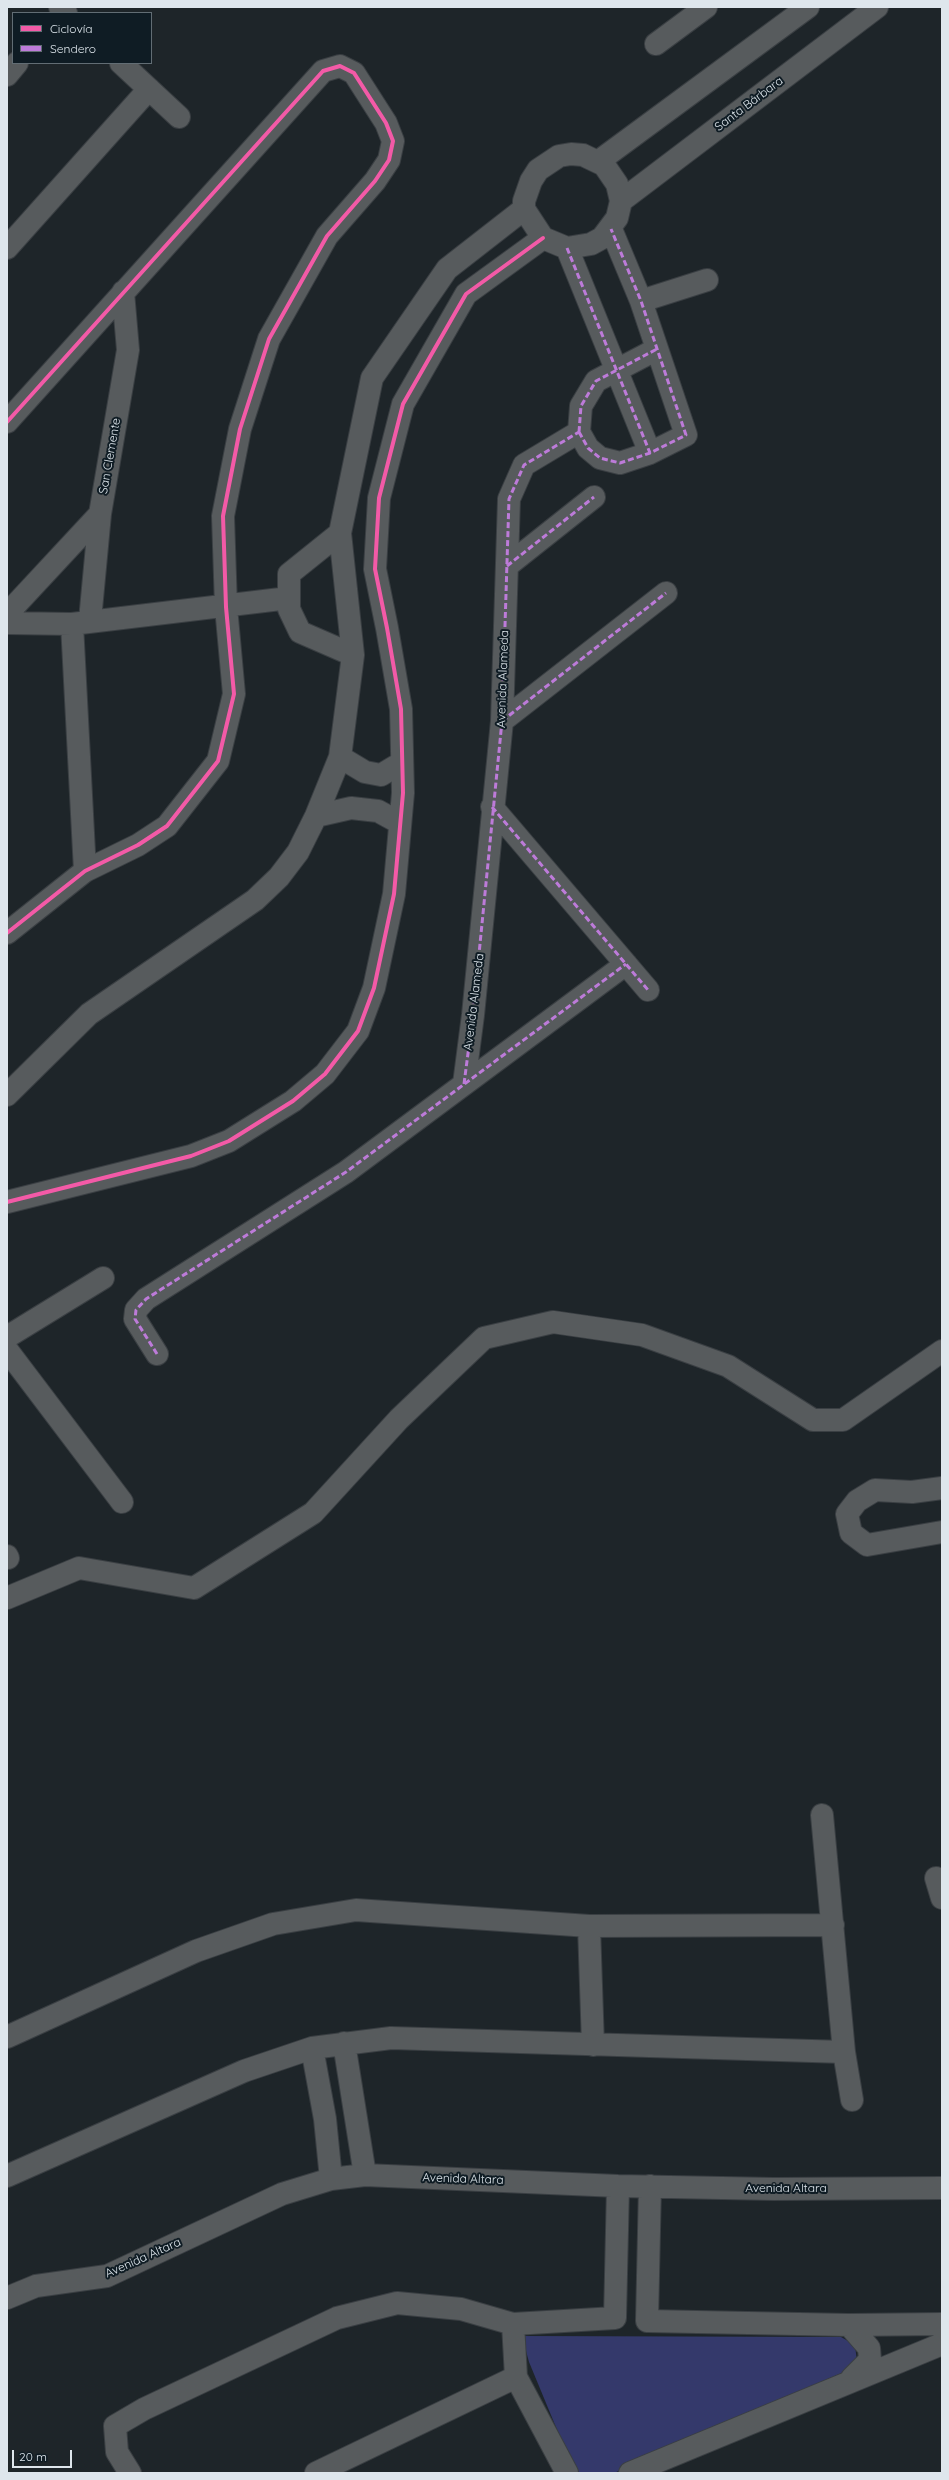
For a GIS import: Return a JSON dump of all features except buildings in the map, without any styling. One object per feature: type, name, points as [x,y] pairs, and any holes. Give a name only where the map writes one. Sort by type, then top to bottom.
[{"type":"street","points":[[656,44],[706,7]]},
{"type":"street","points":[[600,161],[808,7]]},
{"type":"street","name":"Santa Bárbara","points":[[621,200],[855,14],[877,7]]},
{"type":"street","points":[[7,75],[16,64]]},
{"type":"street","points":[[122,64],[179,117]]},
{"type":"street","points":[[7,422],[323,71],[340,66],[354,73],[386,123],[393,141],[389,160],[375,181],[327,236],[269,339],[240,429],[223,516],[226,607],[234,694],[218,762],[167,826],[138,845],[85,871],[7,933]]},
{"type":"street","points":[[7,248],[149,89]]},
{"type":"street","points":[[7,1095],[89,1014],[255,900],[278,877],[298,852],[316,816],[340,757],[353,654],[340,533],[372,378],[447,269],[524,209],[531,181],[547,162],[559,156],[571,154],[583,155],[600,161],[617,184],[621,200],[617,218],[611,229],[591,244],[567,248],[543,238],[524,209]]},
{"type":"street","points":[[611,229],[641,301],[686,435],[650,453],[620,463],[600,458],[588,448],[579,432],[581,406],[596,381],[656,349]]},
{"type":"street","points":[[12,1195],[191,1156],[230,1141],[293,1101],[325,1074],[358,1031],[374,988],[394,894],[403,793],[401,763],[401,709],[388,628],[375,569],[379,498],[403,404],[466,294],[543,238]]},
{"type":"street","points":[[567,248],[650,453]]},
{"type":"street","points":[[641,301],[707,280]]},
{"type":"street","name":"San Clemente","points":[[85,871],[81,622],[128,350],[123,292]]},
{"type":"street","name":"Avenida Alameda","points":[[464,1084],[489,863],[492,807],[502,721],[509,499],[524,465],[579,432]]},
{"type":"street","points":[[506,566],[594,497]]},
{"type":"street","points":[[7,614],[100,514]]},
{"type":"street","points":[[340,533],[289,574],[289,609],[300,632],[353,654]]},
{"type":"street","points":[[502,721],[666,592]]},
{"type":"street","points":[[7,622],[81,622],[226,607],[289,598]]},
{"type":"street","points":[[340,757],[365,772],[381,775],[401,763]]},
{"type":"street","points":[[492,807],[648,990]]},
{"type":"street","points":[[316,816],[351,808],[378,811],[400,822]]},
{"type":"street","points":[[157,1354],[135,1319],[136,1310],[146,1299],[346,1172],[626,964]]},
{"type":"street","points":[[7,1337],[103,1278]]},
{"type":"street","points":[[7,1598],[79,1568],[194,1588],[313,1513],[399,1419],[484,1338],[553,1322],[642,1335],[728,1366],[813,1420],[844,1420],[942,1352]]},
{"type":"street","points":[[7,1350],[122,1502]]},
{"type":"street","points":[[942,1488],[912,1492],[875,1490],[857,1501],[847,1514],[851,1534],[867,1545],[942,1532]]},
{"type":"street","points":[[822,1815],[844,2052],[852,2100]]},
{"type":"street","points":[[7,2037],[196,1951],[273,1924],[356,1910],[589,1926],[833,1925]]},
{"type":"street","points":[[589,1926],[593,2045]]},
{"type":"street","points":[[7,2176],[244,2071],[312,2048],[344,2043],[391,2038],[844,2052]]},
{"type":"street","points":[[344,2043],[353,2111],[365,2175]]},
{"type":"street","points":[[312,2048],[325,2119],[331,2179]]},
{"type":"street","points":[[325,2119],[353,2111]]},
{"type":"street","name":"Avenida Altara","points":[[7,2298],[36,2286],[107,2276],[282,2194],[331,2179],[365,2175],[618,2186],[774,2189],[942,2188]]},
{"type":"street","points":[[130,2473],[117,2452],[115,2426],[144,2409],[337,2318],[397,2303],[461,2310],[513,2324],[615,2318],[618,2186]]},
{"type":"street","points":[[650,2186],[650,2242],[647,2321],[849,2326],[942,2324]]},
{"type":"street","points":[[617,2243],[650,2242]]},
{"type":"street","points":[[513,2324],[516,2377],[567,2473]]},
{"type":"street","points":[[840,2385],[859,2373],[870,2360],[869,2348],[849,2326]]},
{"type":"street","points":[[630,2473],[942,2344]]},
{"type":"street","points":[[316,2473],[516,2377]]},
{"type":"shaded area","points":[[522,2336],[841,2337],[855,2345],[857,2362],[844,2372],[614,2473],[575,2473],[529,2362]]},
{"type":"marked path","points":[[579,432],[588,448],[600,458],[620,463],[650,453],[686,435],[641,301],[611,229]]},
{"type":"marked path","points":[[567,248],[650,453]]},
{"type":"marked path","points":[[579,432],[581,406],[596,381],[657,349]]},
{"type":"marked path","points":[[464,1084],[473,1015],[502,721],[509,499],[524,465],[579,432]]},
{"type":"marked path","points":[[507,566],[594,497]]},
{"type":"marked path","points":[[502,721],[666,593]]},
{"type":"marked path","points":[[492,807],[648,990]]},
{"type":"marked path","points":[[157,1354],[135,1319],[136,1310],[146,1299],[346,1172],[626,964]]},
{"type":"cycle path","points":[[7,422],[323,71],[340,66],[354,73],[386,123],[393,141],[389,160],[375,181],[327,236],[269,339],[240,429],[223,516],[226,607],[234,694],[218,761],[167,826],[138,845],[85,871],[7,933]]},
{"type":"cycle path","points":[[7,1202],[191,1156],[229,1141],[293,1101],[325,1074],[358,1031],[374,988],[394,894],[403,793],[401,709],[375,569],[379,498],[403,404],[466,294],[543,238]]}]
